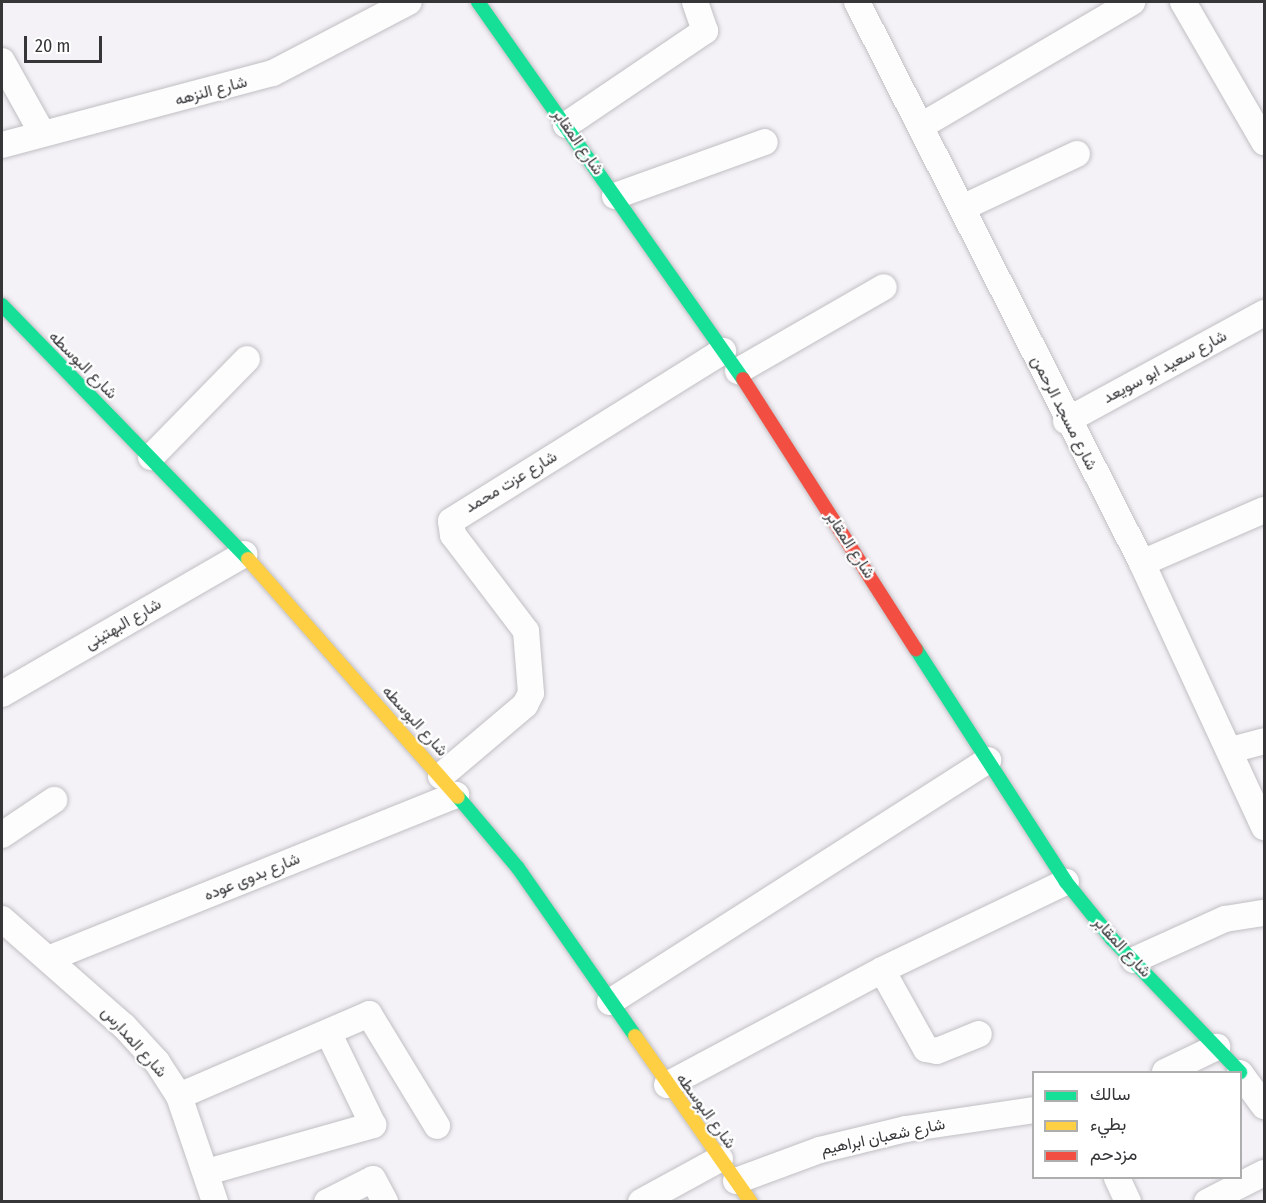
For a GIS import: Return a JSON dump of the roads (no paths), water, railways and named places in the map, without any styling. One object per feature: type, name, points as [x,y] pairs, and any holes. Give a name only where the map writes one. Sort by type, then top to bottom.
[{"type":"street","name":"شارع النزهه","points":[[2,145],[273,73],[408,2]]},
{"type":"street","name":"شارع المقابر","points":[[478,2],[731,361],[1066,882],[1134,960],[1238,1071]]},
{"type":"street","points":[[566,125],[705,31],[694,2]]},
{"type":"street","name":"شارع مسجد الرحمن","points":[[857,2],[962,208],[1066,421],[1142,563],[1231,750],[1264,827]]},
{"type":"street","points":[[921,126],[1132,2]]},
{"type":"street","points":[[1184,2],[1264,142]]},
{"type":"street","points":[[2,61],[42,134]]},
{"type":"street","points":[[615,196],[765,142]]},
{"type":"street","points":[[962,208],[1077,154]]},
{"type":"street","points":[[731,361],[884,287]]},
{"type":"street","name":"شارع البوسطه","points":[[2,305],[244,554],[449,785],[518,868],[667,1085],[751,1202]]},
{"type":"street","name":"شارع سعيد ابو سويعد","points":[[1066,421],[1264,313]]},
{"type":"street","points":[[151,457],[247,360]]},
{"type":"street","name":"شارع عزت محمد","points":[[449,785],[525,705],[531,693],[526,631],[453,536],[451,521],[731,361]]},
{"type":"street","points":[[1142,563],[1264,510]]},
{"type":"street","name":"شارع البهتينى","points":[[2,694],[244,554]]},
{"type":"street","points":[[1231,750],[1264,741]]},
{"type":"street","points":[[610,1002],[988,760]]},
{"type":"street","name":"شارع بدوى عوده","points":[[48,959],[449,785]]},
{"type":"street","points":[[2,835],[54,800]]},
{"type":"street","points":[[667,1085],[882,970],[1066,882]]},
{"type":"street","points":[[1134,960],[1225,919],[1264,913]]},
{"type":"street","name":"شارع المدارس","points":[[2,919],[124,1026],[157,1062],[179,1096],[207,1172],[215,1202]]},
{"type":"street","points":[[882,970],[926,1049],[938,1051],[979,1034]]},
{"type":"street","points":[[179,1096],[329,1035],[369,1014],[437,1126]]},
{"type":"street","points":[[207,1172],[373,1125],[329,1035]]},
{"type":"street","points":[[1167,1071],[1217,1047]]},
{"type":"street","name":"شارع المقابر","points":[[1242,1076],[1264,1106]]},
{"type":"street","name":"شارع شعبان ابراهيم","points":[[736,1181],[820,1150],[906,1129],[1032,1110]]},
{"type":"street","points":[[642,1202],[720,1159]]},
{"type":"street","points":[[1207,1202],[1264,1173]]},
{"type":"street","points":[[327,1202],[373,1179],[385,1202]]},
{"type":"street","points":[[1118,1179],[1128,1202]]}]
